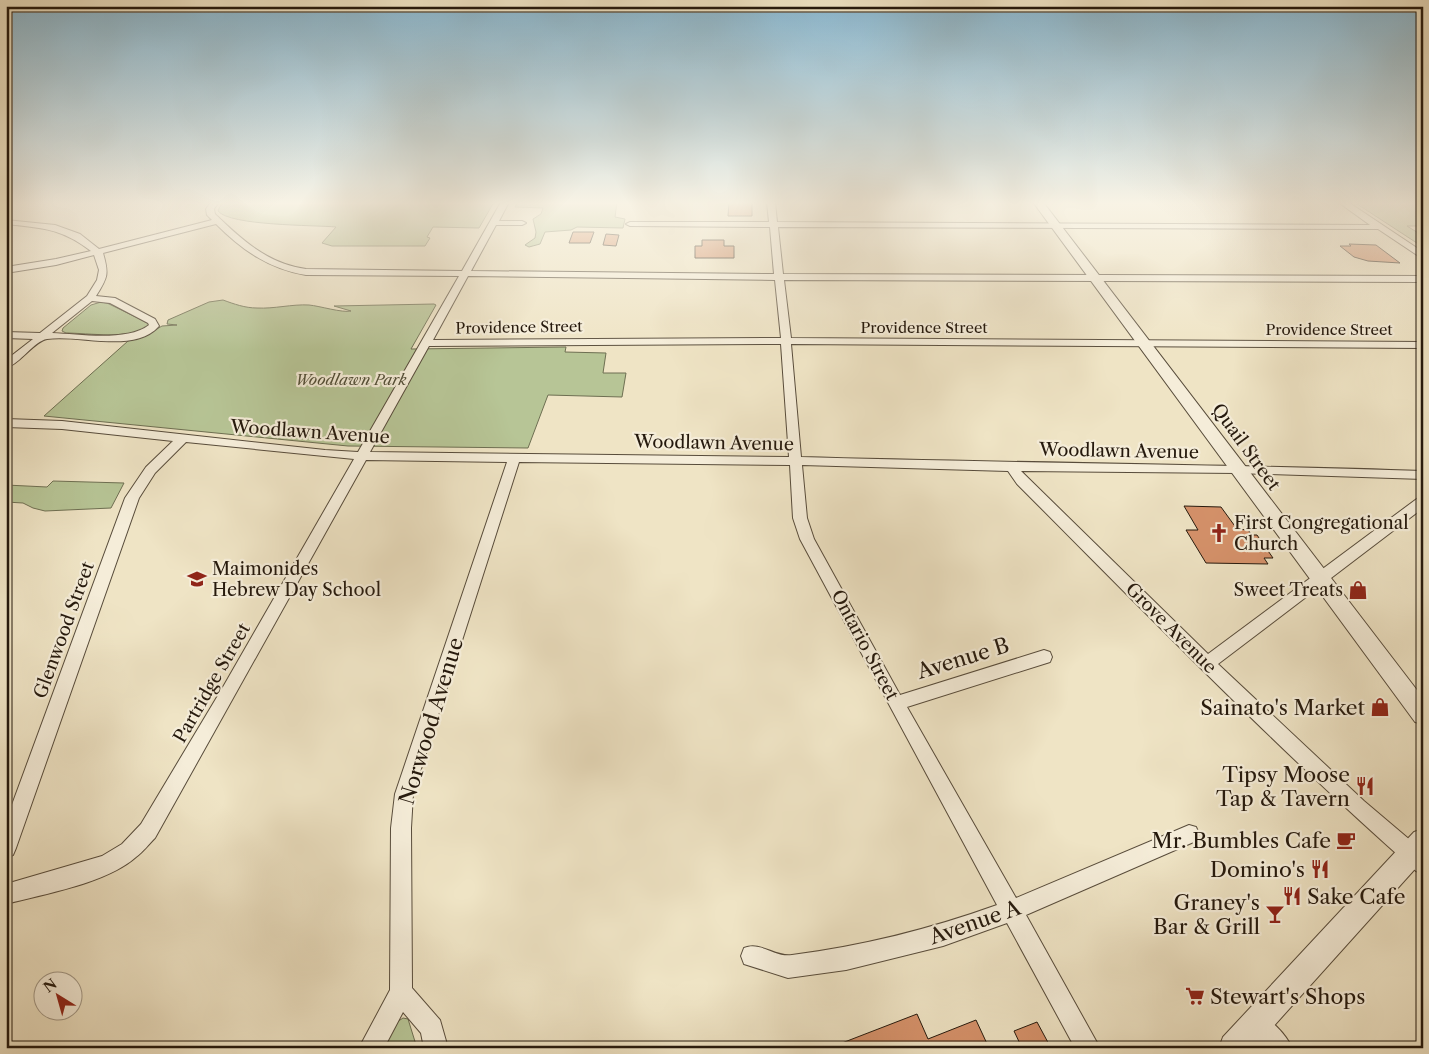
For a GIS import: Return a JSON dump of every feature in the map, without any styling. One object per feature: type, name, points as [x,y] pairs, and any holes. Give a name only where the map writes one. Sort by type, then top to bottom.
[{"type":"street","points":[[6,270],[45,264],[101,251]]},
{"type":"street","points":[[253,251],[261,258],[284,269],[330,273],[778,277],[1423,279]]},
{"type":"street","name":"Partridge Street","points":[[157,816],[477,251]]},
{"type":"street","name":"Ontario Street","points":[[776,251],[786,341],[800,518],[807,539],[1088,1048]]},
{"type":"street","name":"Quail Street","points":[[1074,251],[1145,343],[1237,469],[1423,715]]},
{"type":"street","points":[[6,365],[90,298],[99,286],[103,275],[103,265],[98,252]]},
{"type":"street","points":[[6,335],[126,338],[145,333],[154,326],[152,321],[112,300],[90,298]]},
{"type":"street","name":"Providence Street","points":[[425,343],[786,341],[1423,344]]},
{"type":"street","name":"Woodlawn Avenue","points":[[6,423],[62,425],[182,439],[362,456],[795,461],[1012,467],[1237,469],[1423,475]]},
{"type":"street","name":"Glenwood Street","points":[[6,848],[132,498],[150,470],[182,439]]},
{"type":"street","name":"Norwood Avenue","points":[[371,1048],[401,992],[401,828],[404,794],[514,458]]},
{"type":"street","name":"Grove Avenue","points":[[1012,467],[1022,480],[1207,664],[1362,813],[1419,853]]},
{"type":"street","points":[[1207,664],[1423,501]]},
{"type":"street","name":"Avenue B","points":[[896,703],[1044,657]]},
{"type":"street","points":[[6,894],[92,870],[109,863],[139,842],[157,816]]},
{"type":"street","name":"Avenue A","points":[[752,956],[788,967],[846,959],[943,936],[1013,910],[1189,834]]},
{"type":"street","points":[[1234,1048],[1419,853]]},
{"type":"street","points":[[401,992],[432,1028],[436,1048]]},
{"type":"street","points":[[1256,1024],[1280,1048]]},
{"type":"green space","name":"Woodlawn Park","points":[[223,300],[253,308],[309,305],[347,311],[351,311],[334,306],[434,304],[436,305],[411,349],[566,347],[565,352],[606,353],[603,373],[626,373],[622,397],[548,395],[528,448],[348,446],[44,416],[128,341],[143,337],[162,326],[177,325],[167,324],[168,320],[209,302]]},
{"type":"green space","points":[[101,302],[107,303],[148,323],[149,326],[132,333],[121,334],[66,333],[62,331],[63,328],[91,305]]},
{"type":"green space","points":[[53,481],[124,483],[111,508],[45,511],[23,503],[6,502],[6,485],[47,487]]},
{"type":"green space","points":[[403,1018],[408,1019],[417,1048],[384,1048],[394,1024]]},
{"type":"building","points":[[695,251],[734,251],[734,258],[695,258]]},
{"type":"building","points":[[1347,251],[1384,251],[1400,263],[1368,261],[1354,257]]},
{"type":"building","name":"First Congregational Church","points":[[1184,506],[1221,507],[1237,529],[1248,530],[1252,535],[1257,535],[1273,558],[1264,558],[1268,564],[1206,563],[1186,530],[1198,530]]},
{"type":"building","points":[[917,1014],[928,1039],[976,1020],[989,1048],[829,1048]]},
{"type":"building","points":[[1037,1022],[1051,1048],[1022,1048],[1014,1031]]},
{"type":"place","name":"First Congregational Church","points":[[1219,533]]},
{"type":"place","name":"Maimonides Hebrew Day School","points":[[197,579]]},
{"type":"place","name":"Sweet Treats","points":[[1358,590]]},
{"type":"place","name":"Sainato's Market","points":[[1380,707]]},
{"type":"place","name":"Tipsy Moose Tap & Tavern","points":[[1365,786]]},
{"type":"place","name":"Mr. Bumbles Cafe","points":[[1346,840]]},
{"type":"place","name":"Domino's","points":[[1320,869]]},
{"type":"place","name":"Sake Cafe","points":[[1292,896]]},
{"type":"place","name":"Graney's Bar & Grill","points":[[1275,914]]},
{"type":"place","name":"Stewart's Shops","points":[[1195,996]]}]
